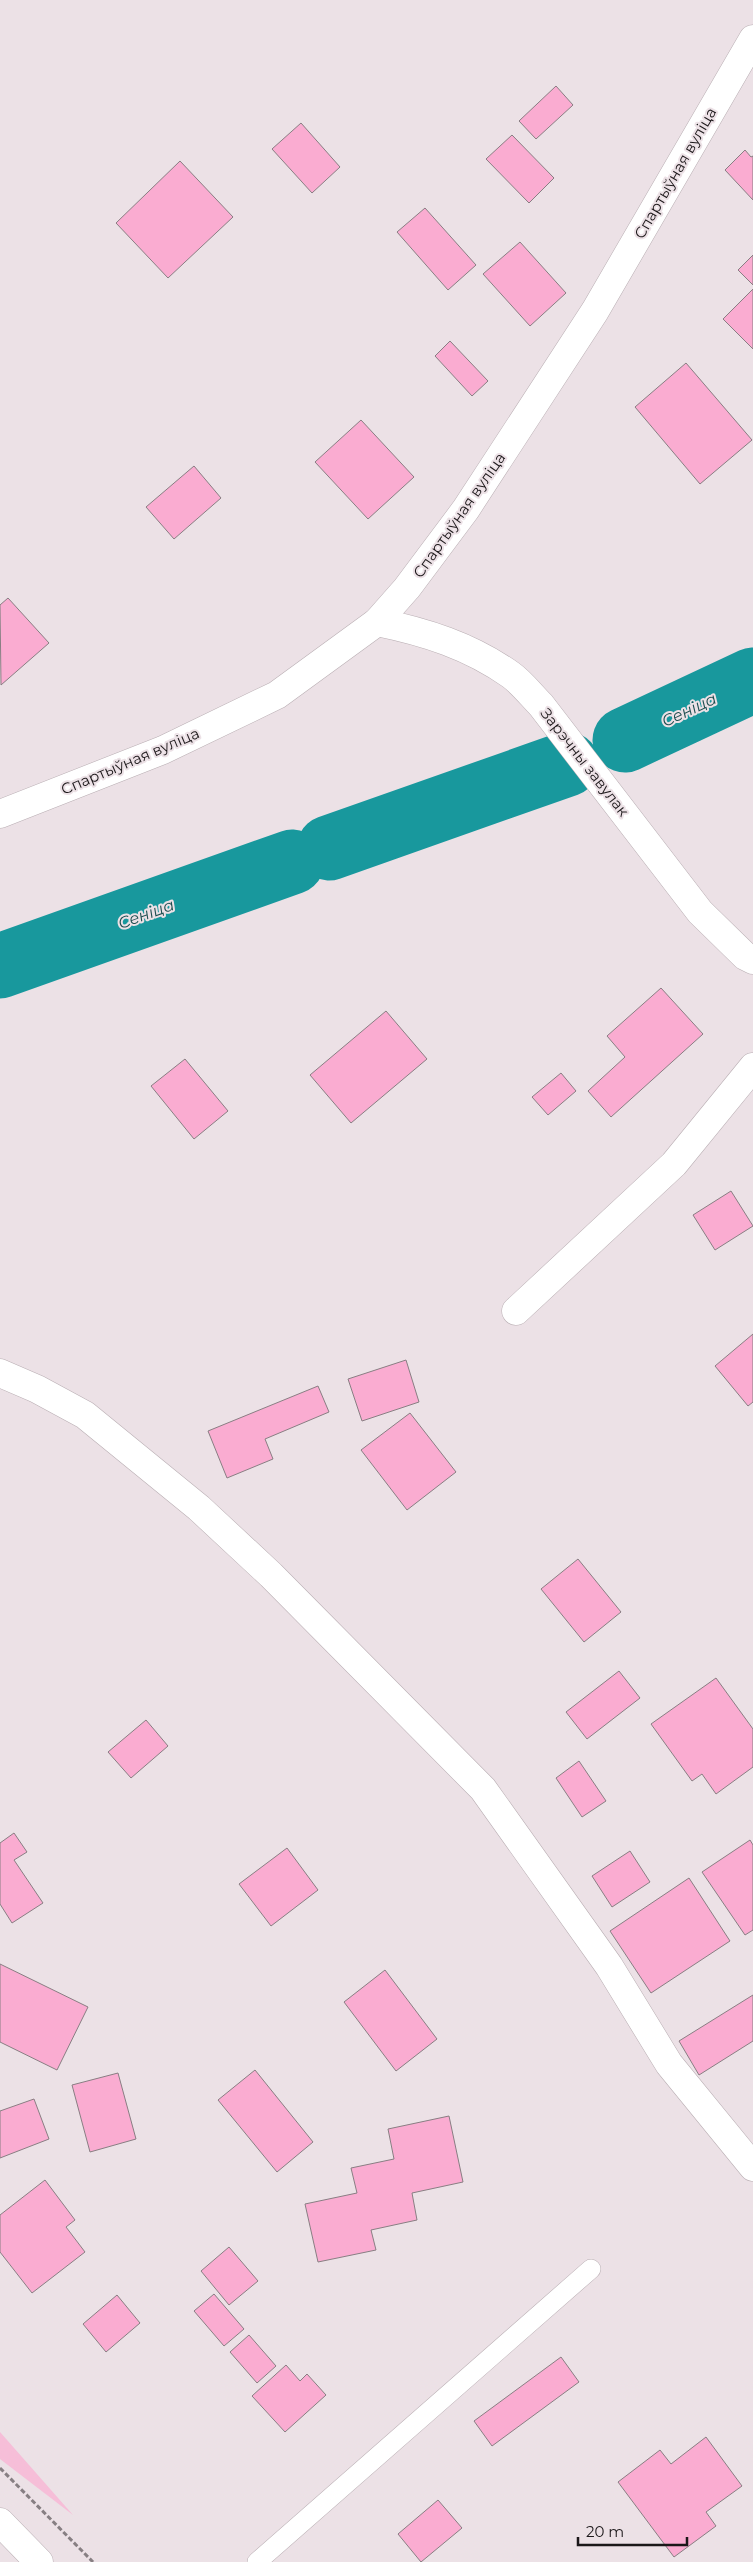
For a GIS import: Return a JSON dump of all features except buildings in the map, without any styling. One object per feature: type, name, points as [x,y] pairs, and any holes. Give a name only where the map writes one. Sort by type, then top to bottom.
[{"type":"main road","name":"Спартыўная вуліца","points":[[0,814],[163,750],[277,695],[377,622],[407,588],[466,509],[595,311],[753,38]]},
{"type":"main road","name":"Зарэчны завулак","points":[[377,622],[418,630],[462,646],[513,676],[541,705],[700,912],[745,956],[753,960]]},
{"type":"main road","points":[[516,1311],[674,1164],[753,1067]]},
{"type":"main road","points":[[0,1373],[85,1415],[198,1508],[270,1574],[483,1789],[609,1966],[669,2064],[753,2166]]},
{"type":"main road","points":[[0,2522],[39,2562]]},
{"type":"lane","points":[[257,2562],[591,2269]]},
{"type":"path","points":[[0,2468],[93,2562]]},
{"type":"shaded area","points":[[0,2432],[73,2515],[0,2459]]},
{"type":"waterway","name":"Сеніца","points":[[625,740],[753,680]]},
{"type":"waterway","name":"Сеніца","points":[[329,848],[567,764]]},
{"type":"waterway","name":"Сеніца","points":[[0,966],[292,862]]}]
